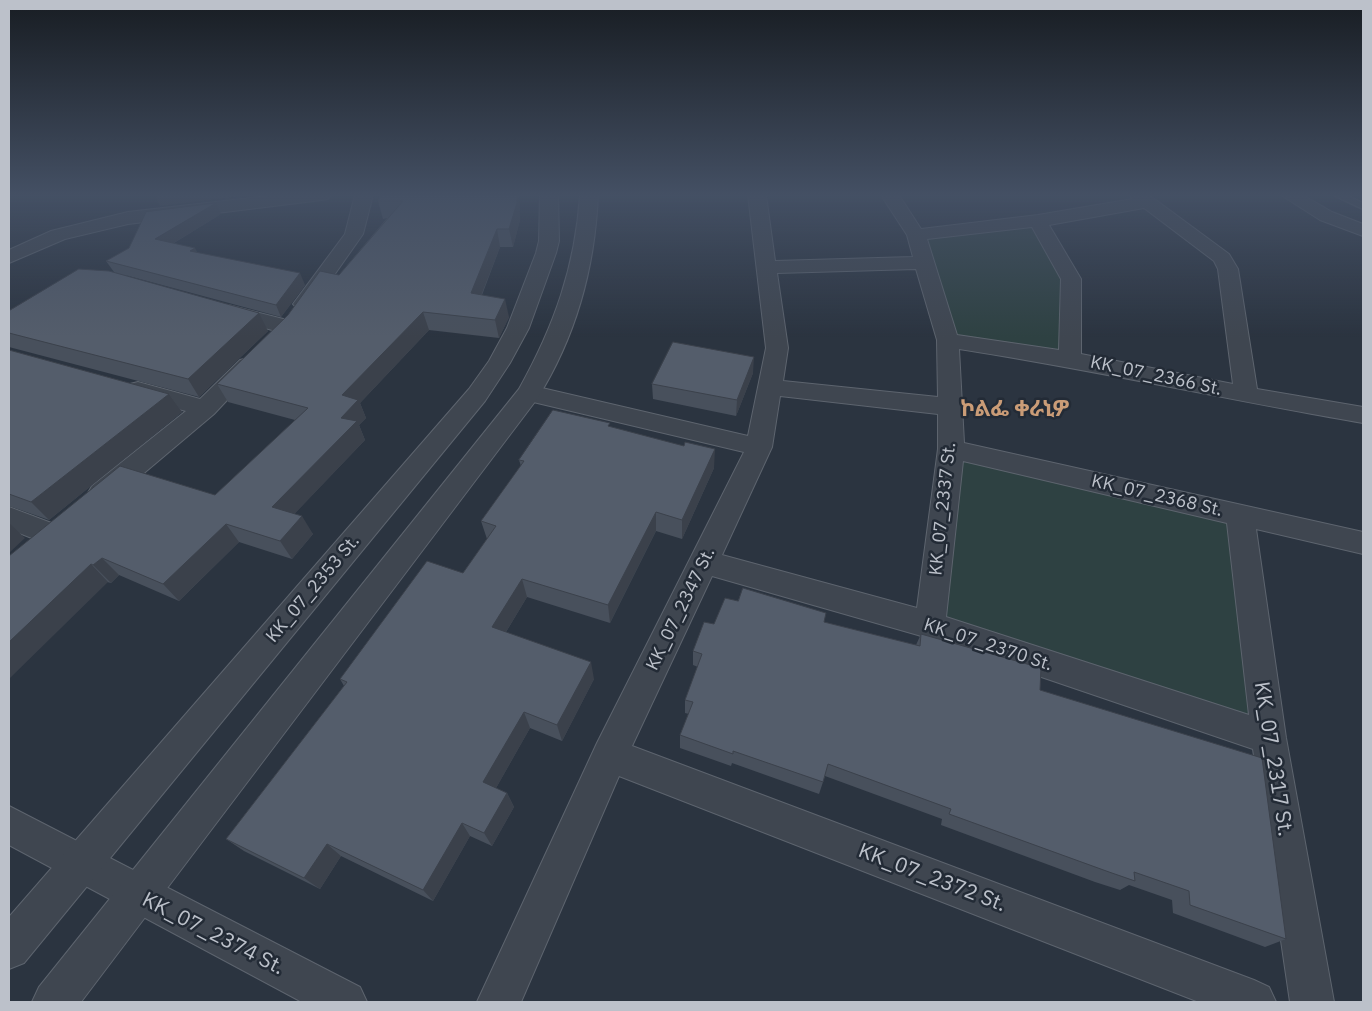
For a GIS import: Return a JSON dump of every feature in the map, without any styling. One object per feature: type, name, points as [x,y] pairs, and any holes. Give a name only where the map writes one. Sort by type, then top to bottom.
[{"type":"street","points":[[9,258],[43,242]]},
{"type":"street","points":[[30,553],[205,408],[287,327],[348,242]]},
{"type":"street","name":"KK_07_2353 St.","points":[[9,948],[83,863],[477,394],[499,363],[518,328],[549,242]]},
{"type":"street","points":[[54,1002],[140,896],[529,393],[564,324],[574,294],[586,242]]},
{"type":"street","name":"KK_07_2347 St.","points":[[499,1002],[610,755],[759,447],[777,348],[764,242]]},
{"type":"street","name":"KK_07_2337 St.","points":[[918,242],[948,340],[951,450],[930,625]]},
{"type":"street","points":[[1050,242],[1071,279],[1070,358]]},
{"type":"street","points":[[1205,242],[1222,258],[1228,269],[1246,395]]},
{"type":"street","points":[[768,267],[925,263]]},
{"type":"street","points":[[204,304],[287,327]]},
{"type":"street","name":"KK_07_2366 St.","points":[[948,340],[1070,358],[1246,395],[1363,415]]},
{"type":"street","points":[[121,385],[205,408]]},
{"type":"street","points":[[770,388],[950,407]]},
{"type":"street","points":[[529,393],[759,447]]},
{"type":"street","name":"KK_07_2368 St.","points":[[951,450],[1363,543]]},
{"type":"street","name":"KK_07_2317 St.","points":[[1240,515],[1269,738],[1312,1002]]},
{"type":"street","points":[[9,518],[68,522]]},
{"type":"street","name":"KK_07_2370 St.","points":[[704,562],[777,580],[930,625],[1269,738]]},
{"type":"street","name":"KK_07_2372 St.","points":[[610,755],[1254,1002]]},
{"type":"street","name":"KK_07_2374 St.","points":[[9,825],[83,863],[140,896],[345,1002]]},
{"type":"shaded area","points":[[918,242],[1052,242],[1077,280],[1070,359],[948,340]]},
{"type":"shaded area","points":[[951,449],[1240,515],[1269,738],[930,625]]},
{"type":"building","points":[[132,242],[169,242],[195,248],[190,251],[300,273],[276,305],[106,261],[129,248]]},
{"type":"building","points":[[367,242],[492,242],[471,293],[505,299],[495,320],[423,312],[342,395],[358,400],[341,418],[357,421],[272,507],[302,516],[280,541],[226,524],[163,584],[102,558],[93,565],[91,564],[9,642],[9,556],[120,466],[215,495],[308,408],[217,384],[288,315],[320,271],[339,275]]},
{"type":"building","points":[[79,269],[109,271],[259,313],[188,379],[9,333],[9,311]]},
{"type":"building","points":[[673,342],[754,357],[737,400],[652,384]]},
{"type":"building","points":[[9,350],[169,394],[31,502],[9,494]]},
{"type":"building","points":[[553,410],[610,423],[608,426],[684,446],[685,442],[715,449],[682,520],[656,512],[608,605],[522,579],[492,627],[591,662],[557,725],[524,712],[483,782],[507,793],[484,833],[462,823],[423,890],[327,844],[304,878],[226,839],[347,682],[340,679],[427,561],[463,573],[496,526],[481,521],[524,461],[519,460]]},
{"type":"building","points":[[743,588],[826,613],[824,622],[920,646],[921,634],[1041,668],[1040,690],[1262,758],[1286,939],[1190,905],[1189,891],[1134,872],[1135,881],[1109,872],[949,814],[951,809],[828,764],[823,782],[733,751],[733,754],[680,735],[693,702],[685,700],[702,654],[693,651],[704,622],[714,624],[725,598],[738,601]]},
{"type":"district","name":"ኮልፌ ቀራኒዎ","points":[[1015,410]]}]
